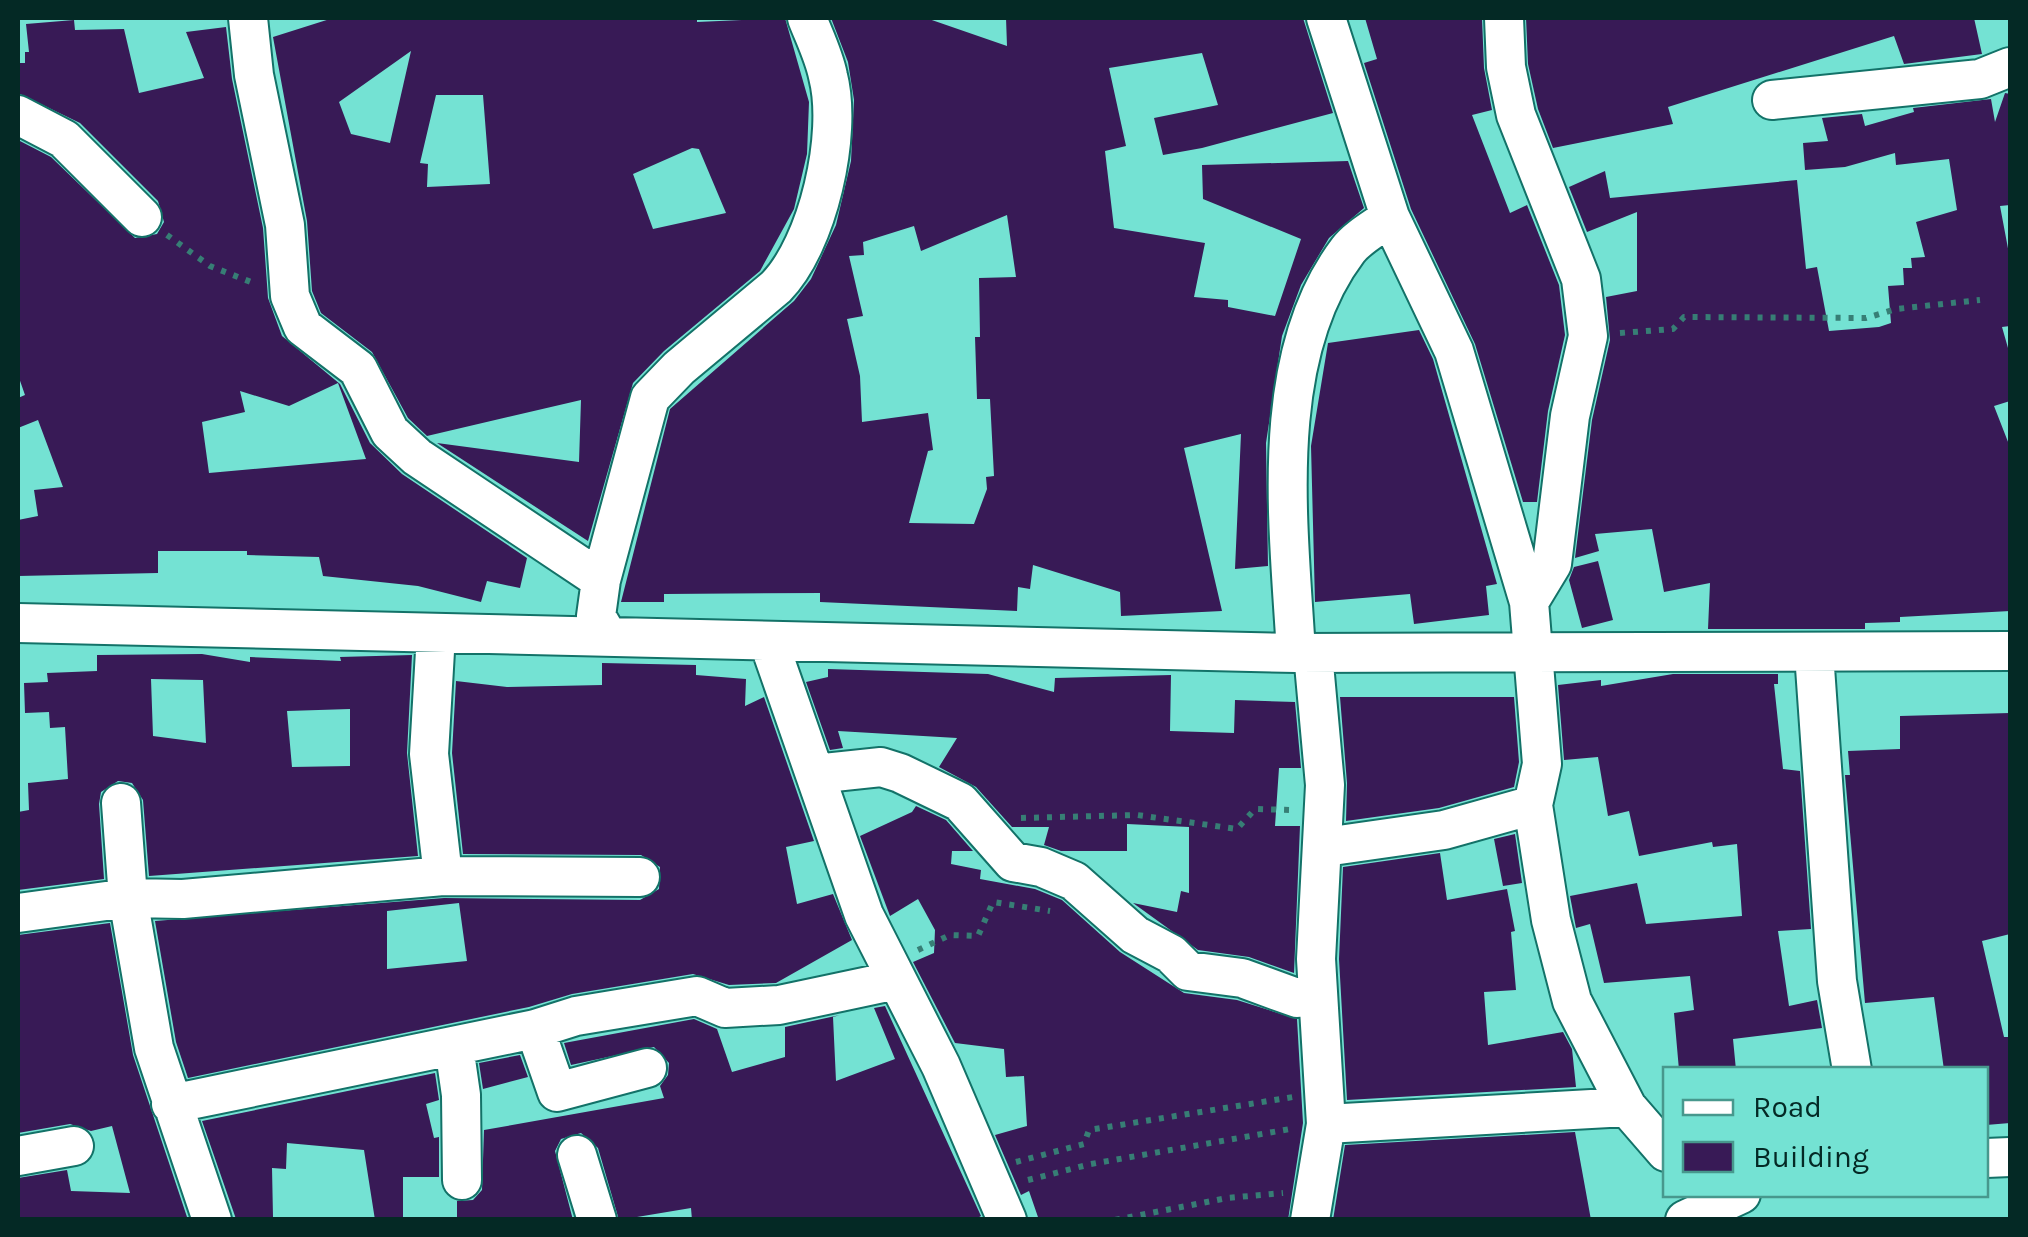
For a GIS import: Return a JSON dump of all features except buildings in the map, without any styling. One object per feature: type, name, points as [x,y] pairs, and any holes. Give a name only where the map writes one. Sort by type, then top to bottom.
[{"type":"street","points":[[607,635],[596,616],[602,580],[650,398],[679,368],[784,279],[808,238],[830,149],[831,122],[829,78],[807,18]]},
{"type":"street","points":[[1326,18],[1390,218],[1454,352],[1529,602],[1542,764],[1533,804],[1551,920],[1572,1000],[1627,1107],[1663,1149]]},
{"type":"street","points":[[1504,18],[1506,67],[1516,115],[1581,279],[1588,336],[1570,416],[1552,564],[1529,602]]},
{"type":"street","points":[[260,21],[254,75],[286,224],[290,296],[303,327],[358,369],[390,432],[417,457],[602,580]]},
{"type":"street","points":[[1772,100],[1980,79],[2010,67]]},
{"type":"street","points":[[18,115],[64,139],[142,217]]},
{"type":"street","points":[[1312,1205],[1326,1124],[1317,991],[1325,829],[1287,466],[1302,345],[1349,248],[1390,218]]},
{"type":"street","points":[[18,623],[1304,653],[2010,651]]},
{"type":"street","points":[[436,634],[429,754],[443,876]]},
{"type":"street","points":[[769,643],[841,858],[996,1193]]},
{"type":"street","points":[[1814,654],[1837,981],[1851,1067]]},
{"type":"street","points":[[815,774],[882,766],[900,773],[960,802],[1013,862],[1042,866],[1074,882],[1134,935],[1171,954],[1188,971],[1242,978],[1296,998],[1317,991]]},
{"type":"street","points":[[121,803],[128,898],[154,1048],[212,1220]]},
{"type":"street","points":[[1325,829],[1444,830],[1533,804]]},
{"type":"street","points":[[18,913],[128,898],[182,899],[443,876],[640,877]]},
{"type":"street","points":[[171,1104],[535,1029],[576,1016],[697,996],[725,1008],[779,1005],[893,972]]},
{"type":"street","points":[[535,1029],[557,1092],[647,1068]]},
{"type":"street","points":[[454,1046],[462,1094],[462,1180]]},
{"type":"street","points":[[1326,1124],[1627,1107]]},
{"type":"street","points":[[18,1156],[74,1146]]},
{"type":"street","points":[[577,1156],[597,1220]]},
{"type":"path","points":[[142,217],[210,266],[290,296]]},
{"type":"path","points":[[1588,336],[1673,329],[1684,317],[1866,318],[1896,308],[1980,300]]},
{"type":"path","points":[[993,843],[1021,818],[1137,816],[1237,829],[1254,810],[1325,829]]},
{"type":"path","points":[[893,972],[950,935],[978,936],[994,902],[1066,914]]},
{"type":"path","points":[[996,1193],[1084,1144],[1089,1130],[1282,1102],[1321,1084]]},
{"type":"path","points":[[996,1193],[1109,1160],[1326,1124]]},
{"type":"path","points":[[1115,1220],[1227,1198],[1312,1205]]}]
